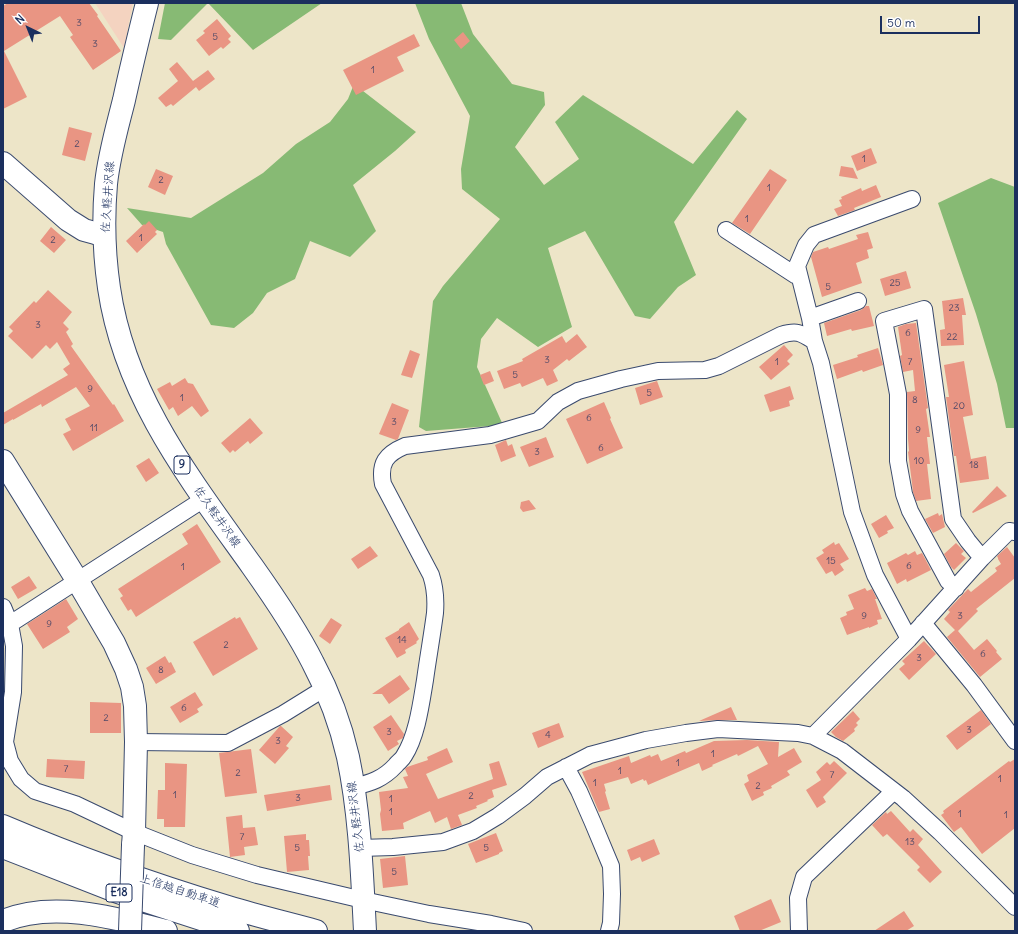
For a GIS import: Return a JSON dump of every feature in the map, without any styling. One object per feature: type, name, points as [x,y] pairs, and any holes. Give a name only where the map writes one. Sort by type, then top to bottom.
[{"type":"main road","name":"佐久軽井沢線","points":[[147,3],[110,157],[106,183],[104,235],[110,290],[118,333],[147,406],[161,433],[204,499],[284,612],[314,664],[325,688],[348,757],[360,848],[364,915]]},
{"type":"main road","points":[[3,163],[68,220],[84,230],[95,234],[104,235]]},
{"type":"main road","points":[[3,461],[77,580],[114,643],[126,669],[132,687],[135,706],[136,742],[130,931]]},
{"type":"main road","points":[[3,819],[121,872]]},
{"type":"main road","name":"上信越自動車道","points":[[3,826],[121,872],[229,908],[316,931]]},
{"type":"main road","name":"上信越自動車道","points":[[3,848],[118,892],[238,931]]},
{"type":"main road","points":[[3,921],[32,913],[76,912],[166,931]]},
{"type":"street","points":[[909,639],[875,574],[852,512],[821,363],[814,341],[797,266],[806,245],[814,235],[912,199]]},
{"type":"street","points":[[726,230],[795,275],[799,276]]},
{"type":"street","points":[[810,318],[858,301]]},
{"type":"street","points":[[956,588],[948,581],[910,511],[904,494],[898,461],[898,394],[884,321],[924,309],[953,519],[982,558]]},
{"type":"street","points":[[353,787],[370,783],[381,778],[404,757],[415,728],[422,695],[435,613],[436,604],[434,584],[431,575],[383,484],[383,465],[387,458],[395,450],[405,446],[490,435],[532,423],[538,421],[558,402],[578,391],[621,379],[658,371],[705,370],[719,366],[790,332],[801,333],[814,341]]},
{"type":"street","points":[[10,624],[204,499]]},
{"type":"street","points":[[813,736],[909,639],[982,558],[1013,528]]},
{"type":"street","points":[[3,607],[10,624],[14,646],[13,692],[5,742],[10,761],[21,779],[35,791],[75,804],[134,838],[257,874],[364,915],[429,914],[524,931]]},
{"type":"street","points":[[923,623],[974,685],[1015,741]]},
{"type":"street","points":[[136,742],[228,743],[283,714],[325,688]]},
{"type":"street","points":[[360,848],[393,847],[444,842],[473,831],[498,816],[547,777],[566,767],[590,755],[646,740],[686,732],[718,729],[798,733],[813,736],[842,751],[894,791],[936,828],[1015,908]]},
{"type":"street","points":[[566,767],[579,791],[611,866],[612,901],[609,931]]},
{"type":"street","points":[[799,931],[798,898],[804,877],[894,791]]},
{"type":"shaded area","points":[[95,3],[133,3],[124,48]]},
{"type":"green space","points":[[165,3],[208,3],[171,40],[158,39]]},
{"type":"green space","points":[[208,3],[322,3],[253,50]]},
{"type":"green space","points":[[415,3],[461,3],[473,34],[512,84],[544,92],[545,105],[515,147],[544,185],[579,159],[555,122],[583,95],[693,164],[737,110],[747,119],[674,222],[696,275],[678,287],[650,319],[635,316],[585,231],[548,248],[572,327],[538,347],[497,318],[481,339],[477,367],[503,425],[426,431],[419,427],[433,301],[443,286],[500,219],[462,189],[461,169],[470,116],[429,39]]},
{"type":"green space","points":[[354,84],[416,132],[353,185],[376,231],[350,257],[310,241],[295,279],[267,293],[253,313],[234,328],[211,325],[166,244],[163,232],[142,225],[127,208],[191,218],[263,173],[296,144],[330,122],[348,99]]},
{"type":"green space","points":[[991,178],[1015,187],[1015,428],[1006,428],[997,384],[976,314],[938,203]]},
{"type":"building","points":[[8,3],[89,3],[121,51],[93,70],[70,37],[73,35],[60,16],[4,51],[27,97],[3,109],[3,6]]},
{"type":"building","points":[[217,19],[231,36],[228,39],[231,42],[223,49],[221,47],[209,56],[196,40],[205,33],[203,31]]},
{"type":"building","points":[[463,32],[470,41],[461,49],[454,40]]},
{"type":"building","points":[[414,34],[420,46],[397,57],[404,71],[356,95],[343,70]]},
{"type":"building","points":[[177,62],[193,81],[208,70],[215,79],[199,91],[196,87],[173,106],[171,104],[166,107],[158,98],[178,81],[169,69]]},
{"type":"building","points":[[69,127],[92,133],[85,161],[62,155]]},
{"type":"building","points":[[871,148],[877,163],[857,171],[851,156]]},
{"type":"building","points":[[841,166],[853,168],[858,179],[839,176]]},
{"type":"building","points":[[156,169],[173,176],[165,195],[148,187]]},
{"type":"building","points":[[770,169],[787,180],[750,234],[732,223]]},
{"type":"building","points":[[876,185],[881,197],[854,208],[855,210],[838,216],[834,209],[842,206],[839,200],[842,199],[841,197],[861,188],[862,191]]},
{"type":"building","points":[[149,221],[157,230],[155,232],[157,234],[137,253],[126,241]]},
{"type":"building","points":[[51,227],[66,240],[54,253],[40,241]]},
{"type":"building","points":[[868,232],[873,248],[867,250],[869,258],[856,263],[862,283],[822,297],[811,257],[813,252],[828,247],[829,249],[858,239],[856,235]]},
{"type":"building","points":[[906,271],[911,288],[885,296],[880,279]]},
{"type":"building","points":[[48,290],[72,312],[63,323],[69,329],[66,332],[73,344],[71,346],[113,405],[114,404],[124,421],[73,451],[63,434],[71,430],[65,419],[90,406],[76,387],[42,407],[41,404],[3,425],[3,413],[68,375],[63,369],[70,364],[57,342],[50,349],[46,345],[32,359],[8,336],[13,331],[9,327],[34,301],[36,303]]},
{"type":"building","points":[[963,298],[966,315],[962,315],[964,345],[941,346],[940,330],[945,329],[942,301]]},
{"type":"building","points":[[866,306],[869,306],[874,326],[852,331],[851,329],[827,336],[824,323],[861,310]]},
{"type":"building","points":[[916,323],[928,408],[926,409],[930,437],[927,437],[930,464],[927,464],[931,499],[916,501],[913,492],[908,452],[907,392],[915,391],[913,370],[903,372],[900,356],[902,355],[898,327]]},
{"type":"building","points":[[577,334],[587,347],[569,361],[567,359],[553,370],[558,381],[547,386],[543,378],[522,387],[520,383],[504,389],[497,371],[523,361],[522,359],[562,336],[566,343]]},
{"type":"building","points":[[784,345],[793,355],[787,361],[790,364],[771,380],[759,367]]},
{"type":"building","points":[[878,348],[883,365],[863,372],[862,370],[837,379],[833,365],[858,357],[857,355]]},
{"type":"building","points":[[410,350],[420,354],[412,378],[401,375]]},
{"type":"building","points":[[964,361],[973,415],[963,417],[971,459],[986,456],[989,479],[960,483],[956,456],[954,456],[946,397],[949,397],[944,365]]},
{"type":"building","points":[[490,371],[494,381],[484,385],[480,375]]},
{"type":"building","points":[[185,378],[188,383],[193,384],[209,411],[201,417],[192,406],[178,416],[173,407],[169,410],[157,389],[170,382],[172,386]]},
{"type":"building","points":[[657,381],[663,397],[640,405],[635,388]]},
{"type":"building","points":[[790,386],[794,399],[789,401],[790,406],[770,412],[764,395]]},
{"type":"building","points":[[604,402],[623,448],[587,464],[566,419]]},
{"type":"building","points":[[392,403],[409,410],[398,439],[396,440],[379,434]]},
{"type":"building","points":[[250,418],[263,433],[250,444],[248,441],[235,452],[233,450],[230,453],[221,443]]},
{"type":"building","points":[[546,437],[554,457],[529,467],[520,447]]},
{"type":"building","points":[[506,440],[508,446],[512,444],[516,456],[501,462],[495,445]]},
{"type":"building","points":[[149,458],[159,473],[146,482],[136,466]]},
{"type":"building","points":[[997,486],[1007,496],[973,513],[972,512]]},
{"type":"building","points":[[529,500],[536,509],[523,512],[520,508],[521,502]]},
{"type":"building","points":[[938,513],[939,516],[942,514],[945,527],[933,533],[925,519]]},
{"type":"building","points":[[886,515],[894,528],[887,531],[888,533],[879,538],[871,524]]},
{"type":"building","points":[[197,524],[221,562],[136,617],[131,609],[128,611],[120,598],[123,596],[118,589],[188,544],[182,534]]},
{"type":"building","points":[[834,542],[835,545],[839,543],[849,559],[840,564],[844,570],[835,576],[832,571],[826,574],[816,558],[824,553],[822,550]]},
{"type":"building","points":[[956,543],[964,551],[961,554],[966,558],[954,570],[944,554]]},
{"type":"building","points":[[370,546],[378,556],[358,569],[351,559]]},
{"type":"building","points":[[1007,547],[1015,558],[1015,578],[976,609],[978,611],[958,631],[974,650],[987,639],[1002,659],[980,677],[947,637],[955,630],[944,619],[950,612],[948,610],[968,589],[971,592],[997,571],[995,568],[1001,564],[997,556]]},
{"type":"building","points":[[915,551],[917,555],[922,553],[931,570],[907,582],[906,579],[897,584],[887,563],[906,553],[908,555]]},
{"type":"building","points":[[29,576],[37,588],[18,599],[11,587]]},
{"type":"building","points":[[865,588],[867,591],[872,589],[877,599],[875,599],[882,619],[877,620],[878,624],[847,635],[840,618],[847,615],[846,612],[854,609],[848,595]]},
{"type":"building","points":[[66,599],[78,619],[67,627],[70,632],[43,649],[27,624]]},
{"type":"building","points":[[235,617],[236,619],[240,617],[258,649],[213,676],[193,642]]},
{"type":"building","points":[[331,618],[342,625],[330,644],[319,636]]},
{"type":"building","points":[[409,622],[419,639],[416,642],[417,643],[405,650],[406,653],[397,658],[385,638]]},
{"type":"building","points":[[924,641],[936,654],[909,680],[899,669],[905,664],[902,661]]},
{"type":"building","points":[[165,656],[169,663],[171,662],[176,672],[156,684],[146,668]]},
{"type":"building","points":[[400,675],[410,689],[389,704],[382,694],[372,694]]},
{"type":"building","points":[[195,692],[203,705],[197,709],[199,712],[180,723],[170,707]]},
{"type":"building","points":[[90,702],[121,703],[121,733],[90,733]]},
{"type":"building","points":[[731,707],[737,720],[699,721]]},
{"type":"building","points":[[981,710],[991,724],[957,750],[946,736]]},
{"type":"building","points":[[853,711],[860,719],[856,723],[858,725],[854,729],[855,731],[843,741],[831,732]]},
{"type":"building","points":[[391,715],[404,734],[403,738],[397,741],[399,744],[388,751],[373,727]]},
{"type":"building","points":[[559,723],[564,737],[538,748],[532,733]]},
{"type":"building","points":[[280,726],[293,737],[286,746],[289,748],[275,764],[259,750]]},
{"type":"building","points":[[747,740],[779,742],[778,757],[794,748],[802,762],[787,771],[790,775],[771,786],[772,788],[763,792],[764,795],[752,801],[744,784],[749,781],[747,775],[768,764],[758,746],[738,756],[737,754],[712,765],[713,766],[702,771],[699,763],[648,785],[646,780],[644,781],[643,779],[631,784],[628,777],[604,784],[610,809],[599,812],[582,772],[629,756],[631,763],[650,755],[651,757],[658,754],[661,761],[685,751],[686,753],[714,741]]},
{"type":"building","points":[[447,748],[453,762],[426,774],[438,799],[493,779],[489,764],[499,761],[507,785],[492,790],[494,797],[476,806],[477,808],[458,815],[462,825],[451,829],[447,817],[435,823],[430,811],[403,823],[404,829],[382,831],[379,792],[408,788],[403,777],[408,776],[405,769],[428,760],[427,757]]},
{"type":"building","points":[[251,749],[257,793],[225,797],[219,753]]},
{"type":"building","points":[[47,759],[85,761],[84,779],[46,777]]},
{"type":"building","points":[[1015,759],[1015,828],[982,854],[961,827],[954,832],[941,815],[944,813],[943,811],[960,798],[1009,761],[1010,762]]},
{"type":"building","points":[[834,761],[847,773],[823,797],[826,802],[817,808],[806,790],[821,780],[816,772],[827,762],[830,765]]},
{"type":"building","points":[[165,763],[187,764],[185,827],[164,827],[164,819],[157,819],[158,790],[165,790]]},
{"type":"building","points":[[330,785],[332,800],[267,811],[264,795]]},
{"type":"building","points":[[891,811],[910,832],[913,829],[923,839],[918,845],[942,872],[930,883],[917,870],[920,867],[887,834],[883,837],[872,825],[886,812],[887,814]]},
{"type":"building","points":[[242,815],[243,828],[255,827],[258,845],[244,847],[245,855],[230,857],[226,817]]},
{"type":"building","points":[[496,833],[503,851],[476,863],[468,844]]},
{"type":"building","points":[[306,834],[306,840],[309,840],[309,870],[287,872],[284,836]]},
{"type":"building","points":[[654,839],[660,854],[642,862],[640,857],[631,861],[627,850]]},
{"type":"building","points":[[405,856],[408,885],[383,888],[380,859]]},
{"type":"building","points":[[771,899],[781,922],[759,931],[740,931],[734,916]]},
{"type":"building","points":[[904,911],[914,926],[906,931],[874,931]]}]
